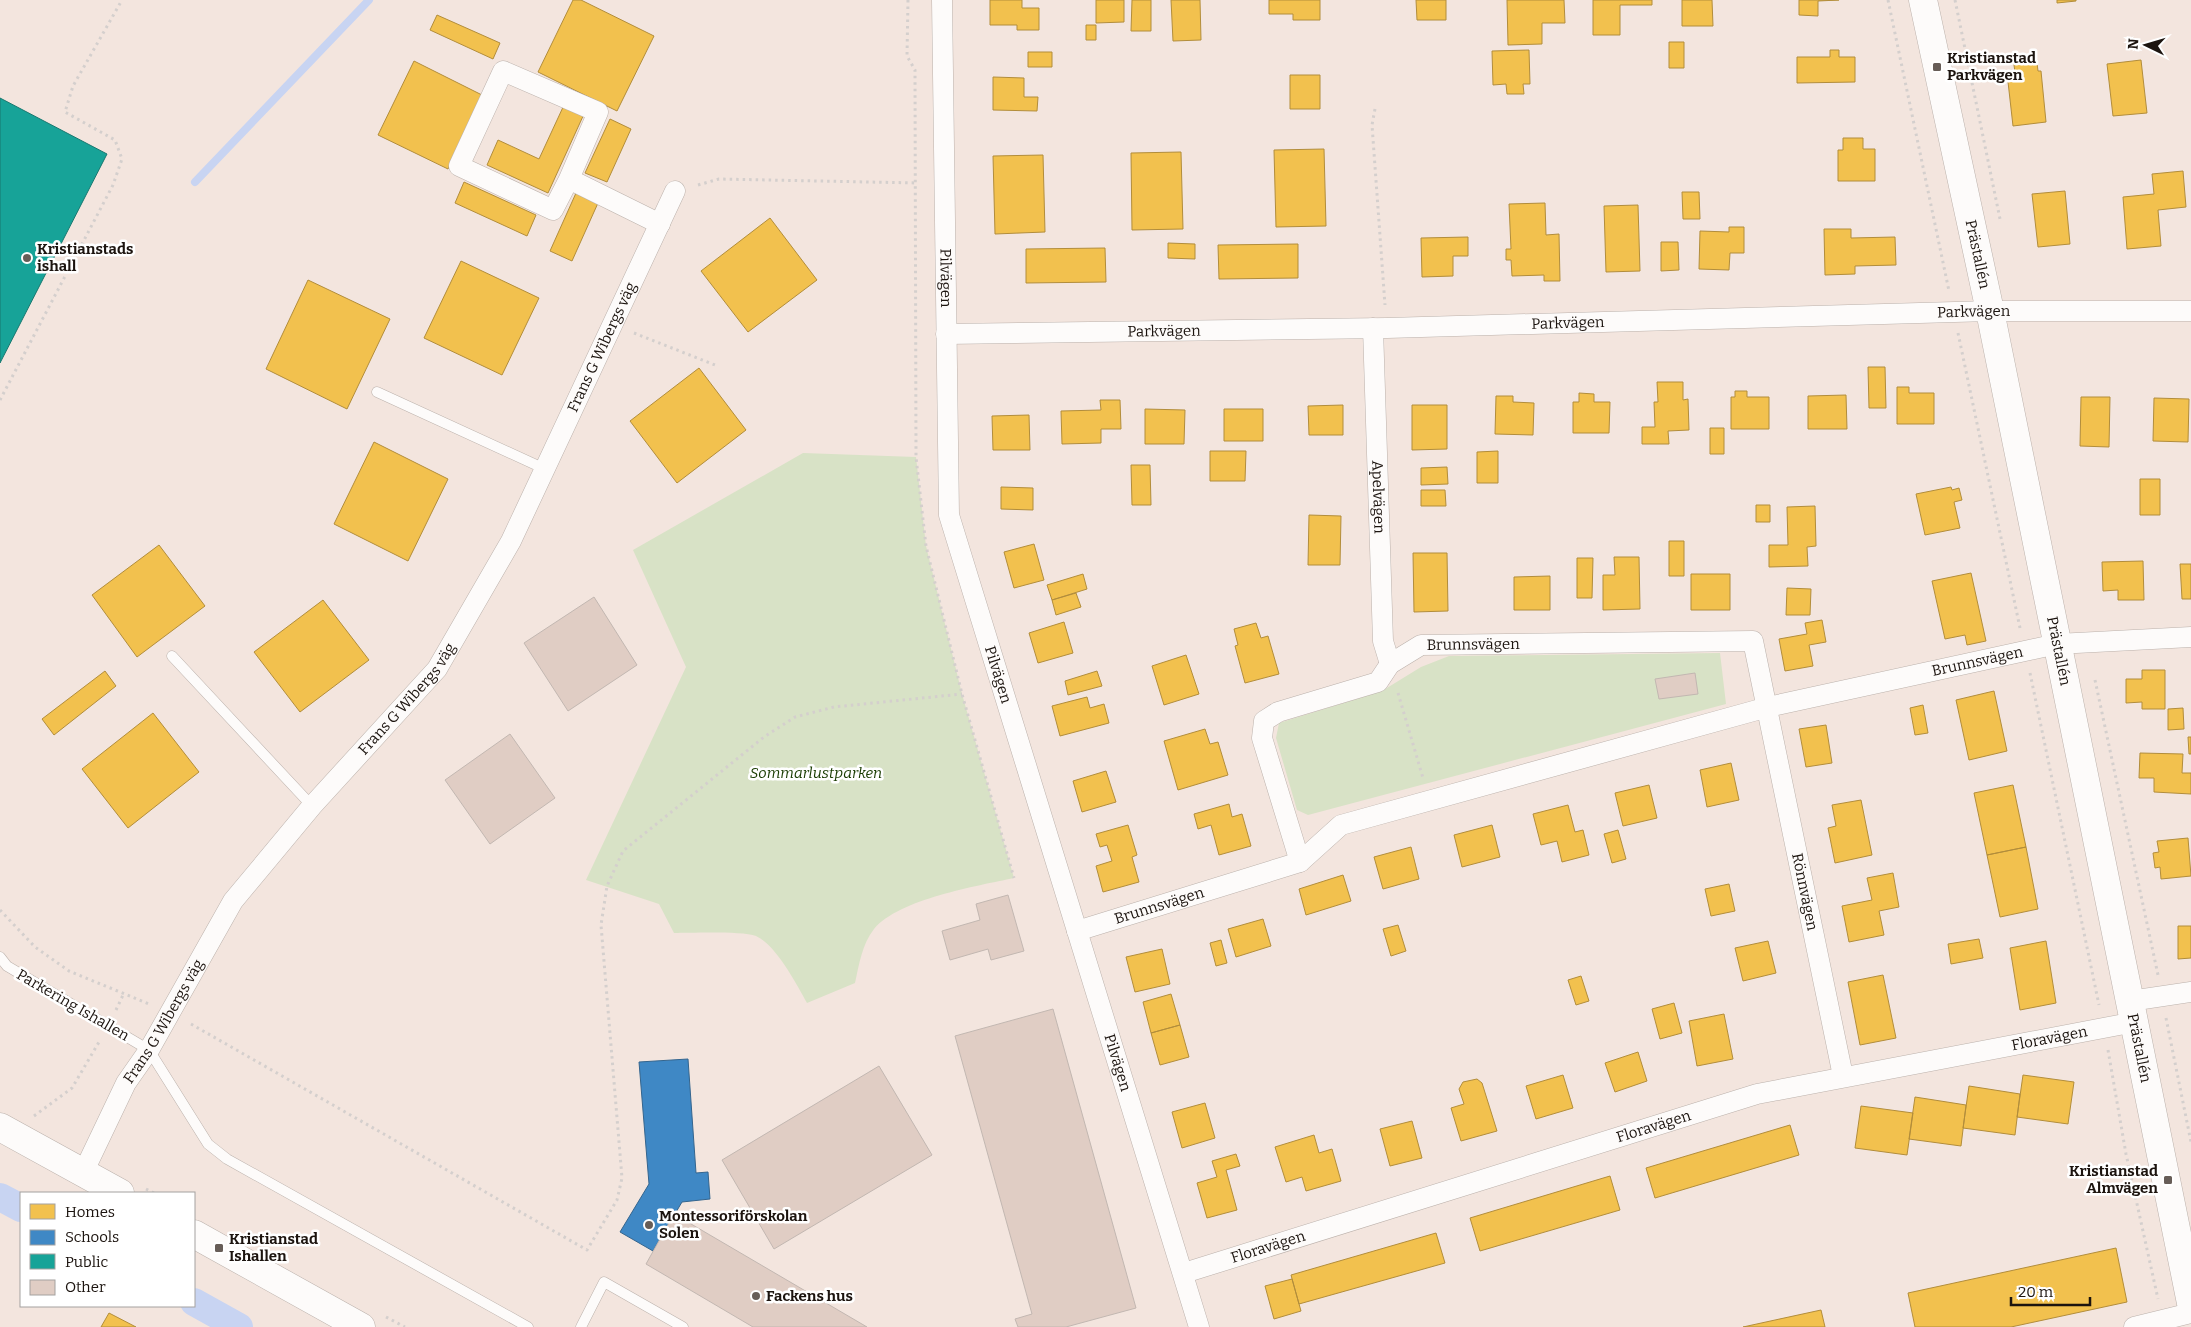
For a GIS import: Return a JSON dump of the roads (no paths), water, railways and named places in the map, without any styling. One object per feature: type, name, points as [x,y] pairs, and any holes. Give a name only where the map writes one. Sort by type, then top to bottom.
[{"type":"street","name":"Pilvägen","points":[[942,0],[949,515],[1184,1273],[1199,1327]]},
{"type":"street","name":"Prästallén","points":[[1923,0],[1990,311],[2191,1303]]},
{"type":"street","points":[[503,71],[598,112],[568,179],[553,210],[459,166],[503,71]]},
{"type":"street","points":[[568,179],[660,224]]},
{"type":"street","name":"Frans G Wibergs väg","points":[[83,1173],[126,1083],[149,1050],[234,900],[312,806],[438,670],[511,541],[675,191]]},
{"type":"street","name":"Parkvägen","points":[[946,334],[1380,328],[1990,311],[2191,311]]},
{"type":"street","name":"Apelvägen","points":[[1380,328],[1383,642],[1390,664]]},
{"type":"street","name":"Brunnsvägen","points":[[1077,931],[1300,862],[1341,825],[1768,707],[2057,644],[2191,637]]},
{"type":"street","name":"Brunnsvägen","points":[[1300,862],[1262,738],[1264,721],[1278,712],[1378,682],[1390,664],[1421,645],[1753,641],[1768,707]]},
{"type":"street","name":"Rönnvägen","points":[[1768,707],[1844,1076]]},
{"type":"street","name":"Floravägen","points":[[1184,1273],[1757,1094],[2133,1011],[2162,995],[2191,992]]},
{"type":"street","points":[[9,1132],[118,1192]]},
{"type":"street","points":[[195,1235],[361,1327]]},
{"type":"street","points":[[2134,1327],[2191,1313]]},
{"type":"lane","points":[[377,392],[545,470]]},
{"type":"lane","points":[[172,656],[312,806]]},
{"type":"lane","name":"Parkering Ishallen","points":[[0,957],[7,966],[149,1050]]},
{"type":"lane","points":[[149,1050],[208,1144],[227,1160],[528,1327]]},
{"type":"lane","points":[[581,1327],[604,1282],[683,1327]]},
{"type":"waterway","points":[[195,182],[369,0]]},
{"type":"waterway","points":[[0,1197],[20,1207]]},
{"type":"waterway","points":[[195,1303],[239,1327]]},
{"type":"place","name":"Kristianstad Parkvägen","points":[[1937,67]]},
{"type":"place","name":"Kristianstads ishall","points":[[27,258]]},
{"type":"place","name":"Kristianstad Almvägen","points":[[2168,1180]]},
{"type":"place","name":"Montessoriförskolan Solen","points":[[649,1225]]},
{"type":"place","name":"Kristianstad Ishallen","points":[[219,1248]]},
{"type":"place","name":"Fackens hus","points":[[756,1296]]},
{"type":"park label","name":"Sommarlustparken","points":[[816,773]]}]
